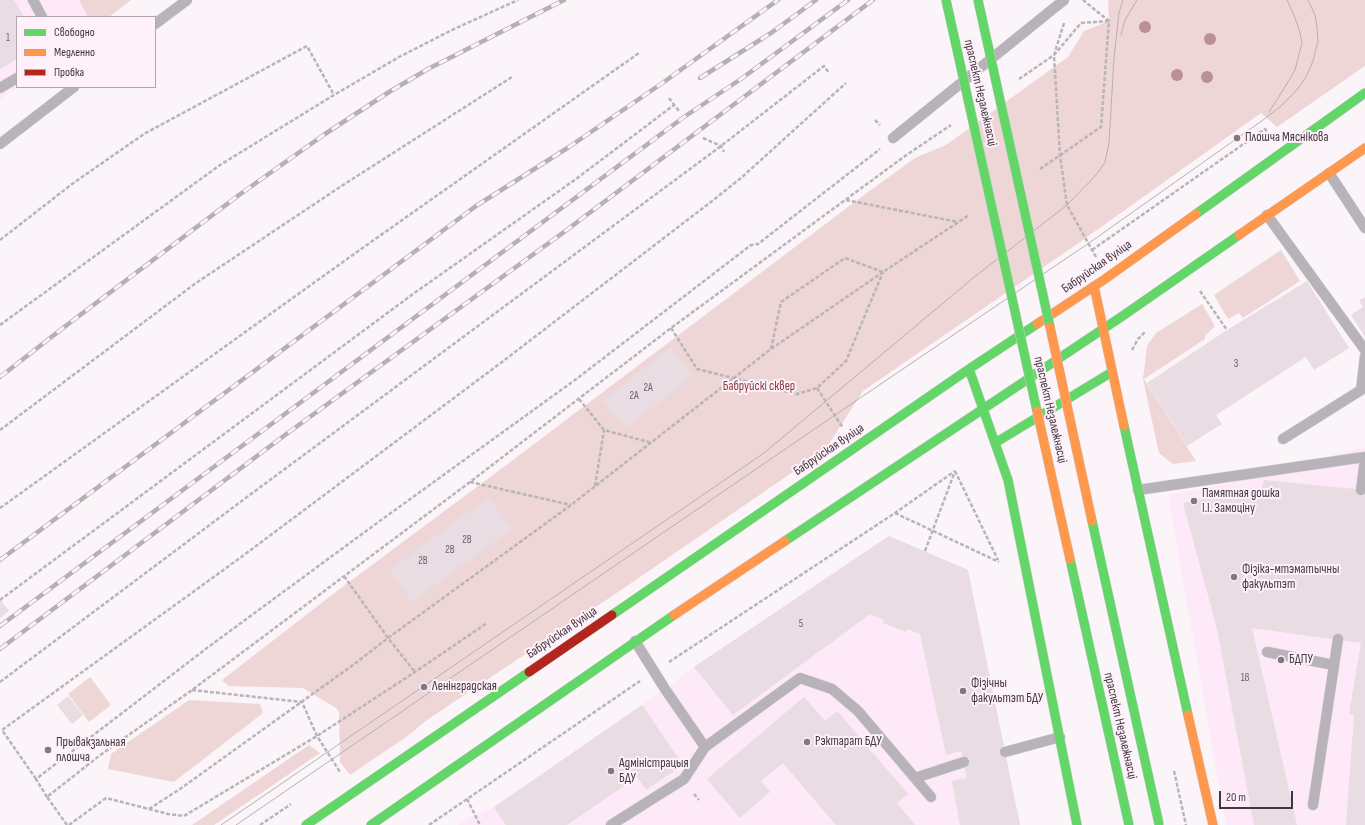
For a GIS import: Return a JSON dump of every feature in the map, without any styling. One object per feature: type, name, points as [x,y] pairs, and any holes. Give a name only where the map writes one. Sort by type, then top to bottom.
[{"type":"main road","name":"праспект Незалежнасці","points":[[946,0],[1129,825]]},
{"type":"main road","name":"праспект Незалежнасці","points":[[978,0],[1159,824]]},
{"type":"main road","name":"Бабруйская вуліца","points":[[306,825],[969,369],[1094,286],[1365,93]]},
{"type":"main road","points":[[371,825],[635,641],[1124,315],[1365,148]]},
{"type":"main road","points":[[1094,286],[1213,825]]},
{"type":"main road","points":[[969,369],[1008,480],[1077,825]]},
{"type":"main road","points":[[995,443],[1112,372]]},
{"type":"lane","points":[[33,0],[41,16]]},
{"type":"lane","points":[[156,23],[187,0]]},
{"type":"lane","points":[[893,138],[1064,0]]},
{"type":"lane","points":[[0,88],[16,79]]},
{"type":"lane","points":[[0,144],[73,88]]},
{"type":"lane","points":[[1329,173],[1365,228]]},
{"type":"lane","points":[[1267,215],[1365,350]]},
{"type":"lane","points":[[1283,440],[1361,390],[1365,356]]},
{"type":"lane","points":[[1138,490],[1365,458],[1360,490]]},
{"type":"lane","points":[[1313,805],[1338,640]]},
{"type":"lane","points":[[635,641],[665,689],[705,747]]},
{"type":"lane","points":[[1267,652],[1334,664]]},
{"type":"lane","points":[[611,825],[684,779],[705,747],[800,678],[832,689],[858,711],[931,797]]},
{"type":"lane","points":[[1005,752],[1060,737]]},
{"type":"lane","points":[[915,778],[964,762]]},
{"type":"path","points":[[0,325],[220,165],[334,94],[399,57],[447,32],[518,0]]},
{"type":"path","points":[[1065,20],[1054,55],[1060,156],[1067,205],[1096,259]]},
{"type":"path","points":[[1015,81],[1054,55],[1081,23],[1109,21]]},
{"type":"path","points":[[0,240],[72,184],[144,134],[308,46],[334,94]]},
{"type":"path","points":[[0,508],[354,254],[639,53]]},
{"type":"path","points":[[0,682],[721,146],[824,66],[829,73]]},
{"type":"path","points":[[0,430],[196,283],[343,185],[512,77]]},
{"type":"path","points":[[487,623],[416,672],[317,736],[184,816],[106,798],[68,825],[1,731],[240,558],[502,362],[716,198],[742,178],[846,83]]},
{"type":"path","points":[[669,98],[680,111]]},
{"type":"path","points":[[0,600],[413,294],[576,179],[674,105]]},
{"type":"path","points":[[36,779],[207,648],[575,380],[751,244],[758,244],[893,138],[875,120]]},
{"type":"path","points":[[47,797],[99,756],[192,690],[470,482],[672,328],[905,156],[957,121]]},
{"type":"path","points":[[1092,250],[1265,129],[1273,138]]},
{"type":"path","points":[[703,138],[721,146],[724,152]]},
{"type":"path","points":[[846,200],[958,222]]},
{"type":"path","points":[[149,809],[180,789],[302,702],[571,505],[652,443],[735,378],[771,350],[883,272],[846,361],[817,388],[797,394],[735,378],[697,369],[672,328]]},
{"type":"path","points":[[1200,290],[1227,330]]},
{"type":"path","points":[[817,388],[844,430]]},
{"type":"path","points":[[579,399],[604,430],[652,443]]},
{"type":"path","points":[[594,487],[604,430]]},
{"type":"path","points":[[429,825],[654,672],[895,513],[955,471]]},
{"type":"path","points":[[925,551],[955,471]]},
{"type":"path","points":[[955,471],[999,562],[1000,569]]},
{"type":"path","points":[[470,482],[571,505]]},
{"type":"path","points":[[895,513],[999,562]]},
{"type":"path","points":[[344,576],[388,638],[416,672]]},
{"type":"path","points":[[192,690],[302,702]]},
{"type":"path","points":[[302,702],[317,736],[341,771],[335,775]]},
{"type":"path","points":[[467,799],[480,825]]},
{"type":"path","points":[[260,825],[292,804]]},
{"type":"shaded area","points":[[0,0],[79,0],[87,16],[16,16],[16,88],[0,99]]},
{"type":"shaded area","name":"БДПУ","points":[[1365,447],[1365,825],[1226,825],[1168,495],[1222,485]]},
{"type":"shaded area","points":[[889,536],[968,570],[1020,825],[458,825],[474,815],[494,807],[665,689],[694,667]]},
{"type":"green space","points":[[79,0],[131,0],[110,16],[87,16]]},
{"type":"green space","name":"Бабруйскі сквер","points":[[1108,0],[1365,0],[1365,66],[1277,127],[1261,113],[1080,242],[863,391],[825,450],[627,586],[427,720],[409,735],[350,775],[340,762],[339,712],[336,708],[303,688],[229,686],[222,680],[341,588],[860,198],[915,158],[946,145],[1068,57],[1084,31],[1109,21]]},
{"type":"green space","points":[[1281,250],[1300,281],[1243,318],[1239,313],[1228,319],[1214,295]]},
{"type":"green space","points":[[1202,304],[1215,326],[1205,336],[1205,339],[1144,379],[1196,461],[1173,464],[1159,453],[1143,379],[1147,346],[1156,333]]},
{"type":"green space","points":[[90,677],[111,705],[89,722],[68,694]]},
{"type":"green space","points":[[189,700],[260,704],[263,713],[174,782],[108,769],[111,754]]},
{"type":"green space","points":[[309,745],[320,753],[214,825],[192,825]]},
{"type":"building","points":[[0,0],[14,0],[23,16],[16,16],[16,60],[0,69]]},
{"type":"building","points":[[1307,281],[1349,348],[1314,370],[1306,357],[1216,415],[1222,424],[1187,446],[1147,383],[1227,330]]},
{"type":"building","points":[[1365,297],[1365,337],[1351,315],[1363,307],[1359,300]]},
{"type":"building","points":[[671,347],[693,376],[625,428],[603,400]]},
{"type":"building","points":[[1264,480],[1365,490],[1365,825],[1346,825],[1354,715],[1349,714],[1361,643],[1252,628],[1297,825],[1254,825],[1217,629],[1183,503],[1253,488],[1261,496]]},
{"type":"building","points":[[489,497],[512,529],[412,602],[389,570]]},
{"type":"building","name":"Фізічны факультэт БДУ","points":[[889,536],[968,570],[1020,825],[960,825],[952,781],[967,778],[964,762],[961,751],[946,755],[920,634],[907,629],[906,632],[883,623],[884,620],[870,614],[733,715],[694,667]]},
{"type":"building","points":[[0,599],[9,611],[0,618]]},
{"type":"building","points":[[68,696],[83,715],[72,724],[57,705]]},
{"type":"building","name":"Рэктарат БДУ","points":[[804,697],[825,721],[837,711],[908,794],[897,803],[915,825],[836,825],[783,763],[761,781],[770,792],[740,818],[707,779]]},
{"type":"building","name":"Адміністрацыя БДУ","points":[[642,705],[683,765],[646,790],[637,777],[567,825],[506,825],[494,807]]},
{"type":"tram line","points":[[221,825],[764,453],[973,278],[1067,205],[1097,174],[1105,162],[1109,143],[1114,58],[1119,13],[1123,0]]},
{"type":"tram line","points":[[1121,35],[1125,20],[1137,0]]},
{"type":"tram line","points":[[1269,112],[1295,70],[1302,43],[1299,29],[1287,0]]},
{"type":"tram line","points":[[236,825],[1089,243],[1263,120],[1281,106],[1296,91],[1306,77],[1313,61],[1318,41],[1317,27],[1315,15],[1308,0]]},
{"type":"railway","points":[[0,377],[239,195],[325,134],[389,92],[428,69],[564,0]]},
{"type":"railway","points":[[0,560],[476,206],[569,147],[661,84],[778,0]]},
{"type":"railway","points":[[700,78],[771,33],[816,0]]},
{"type":"railway","points":[[0,626],[684,117],[741,79],[848,0]]},
{"type":"railway","points":[[0,649],[285,435],[564,232],[873,0]]},
{"type":"traffic: fast","points":[[946,0],[1037,411]]},
{"type":"traffic: fast","points":[[978,0],[1050,327]]},
{"type":"traffic: fast","points":[[1196,214],[1365,93]]},
{"type":"traffic: fast","points":[[785,541],[1124,315],[1239,235]]},
{"type":"traffic: fast","points":[[612,615],[969,369],[1037,324]]},
{"type":"traffic: fast","points":[[969,369],[1008,480],[1077,825]]},
{"type":"traffic: fast","points":[[995,443],[1112,372]]},
{"type":"traffic: fast","points":[[1124,426],[1188,715]]},
{"type":"traffic: fast","points":[[1092,521],[1159,824]]},
{"type":"traffic: fast","points":[[1070,559],[1129,825]]},
{"type":"traffic: fast","points":[[371,825],[674,615]]},
{"type":"traffic: fast","points":[[306,825],[529,672]]},
{"type":"traffic: slow","points":[[1239,235],[1365,148]]},
{"type":"traffic: slow","points":[[1037,324],[1105,279],[1196,214]]},
{"type":"traffic: slow","points":[[1094,286],[1124,426]]},
{"type":"traffic: slow","points":[[1050,327],[1092,521]]},
{"type":"traffic: slow","points":[[1037,411],[1070,559]]},
{"type":"traffic: slow","points":[[674,615],[785,541]]},
{"type":"traffic: slow","points":[[1188,715],[1213,825]]},
{"type":"traffic: jam","points":[[529,672],[612,615]]},
{"type":"place","name":"Плошча Мяснікова","points":[[1237,138]]},
{"type":"place","name":"Памятная дошка І.І. Замоціну","points":[[1194,501]]},
{"type":"place","name":"Фізіка-мтэматычны факультэт","points":[[1234,577]]},
{"type":"place","name":"БДПУ","points":[[1281,660]]},
{"type":"place","name":"Ленінградская","points":[[424,687]]},
{"type":"place","name":"Фізічны факультэт БДУ","points":[[963,691]]},
{"type":"place","name":"Рэктарат БДУ","points":[[807,742]]},
{"type":"place","name":"Прывакзальная плошча","points":[[48,750]]},
{"type":"place","name":"Адміністрацыя БДУ","points":[[611,771]]}]
